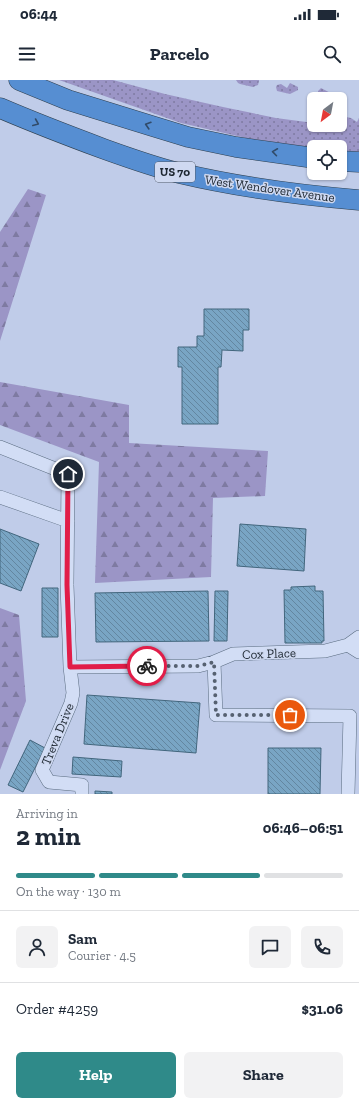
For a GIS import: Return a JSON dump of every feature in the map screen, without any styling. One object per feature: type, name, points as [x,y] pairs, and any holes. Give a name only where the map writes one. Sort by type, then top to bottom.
[{"type":"highway","points":[[19,80],[68,100],[188,137],[236,147],[307,157]]},
{"type":"highway","name":"West Wendover Avenue","points":[[0,108],[97,147],[179,173],[229,184],[315,196],[359,200]]},
{"type":"highway","points":[[347,161],[359,162]]},
{"type":"street","name":"Treva Drive","points":[[0,448],[68,474],[67,585],[70,667],[73,692],[71,703],[42,770],[49,782],[82,785],[82,794]]},
{"type":"street","points":[[0,497],[68,521]]},
{"type":"street","name":"Cox Place","points":[[70,667],[198,666],[214,662],[233,654],[325,651],[355,645]]},
{"type":"street","points":[[214,662],[216,715],[350,716],[348,794]]},
{"type":"green space","points":[[59,80],[113,80],[165,94],[223,107],[276,118],[307,122],[307,132],[347,132],[347,117],[357,122],[359,118],[359,152],[347,151],[347,140],[307,140],[307,147],[246,138],[181,123]]},
{"type":"green space","points":[[236,80],[259,81],[258,85],[253,87],[240,84]]},
{"type":"green space","points":[[290,83],[298,87],[298,90],[290,94],[277,91],[277,85],[281,84],[287,88]]},
{"type":"green space","points":[[321,88],[329,92],[318,92]]},
{"type":"green space","points":[[28,189],[46,195],[0,341],[0,232]]},
{"type":"green space","points":[[0,382],[129,405],[129,443],[268,451],[265,496],[213,498],[211,577],[95,583],[99,462],[0,425]]},
{"type":"green space","points":[[0,608],[19,615],[26,701],[0,770]]},
{"type":"building","points":[[204,309],[249,309],[249,330],[243,330],[243,351],[222,350],[221,367],[218,367],[218,424],[182,424],[182,367],[178,367],[178,347],[197,347],[197,336],[204,336]]},
{"type":"building","points":[[240,524],[306,529],[304,571],[237,566]]},
{"type":"building","points":[[0,529],[39,544],[21,591],[0,583]]},
{"type":"building","points":[[315,586],[315,591],[323,591],[324,641],[322,641],[322,643],[285,643],[284,590],[291,590],[291,587]]},
{"type":"building","points":[[42,588],[58,588],[58,637],[42,637]]},
{"type":"building","points":[[208,591],[209,641],[96,642],[95,593]]},
{"type":"building","points":[[215,591],[228,591],[227,641],[214,641]]},
{"type":"building","points":[[87,695],[200,703],[196,753],[84,744]]},
{"type":"building","points":[[30,740],[45,748],[23,792],[8,785]]},
{"type":"building","points":[[268,748],[321,748],[320,794],[268,794]]},
{"type":"building","points":[[73,757],[122,761],[121,777],[72,774]]},
{"type":"building","points":[[95,791],[112,792],[112,794],[95,794]]},
{"type":"way so far","points":[[147,666],[198,666],[214,662],[216,715],[290,715]]},
{"type":"route","points":[[68,474],[67,585],[70,667],[147,666]]}]
